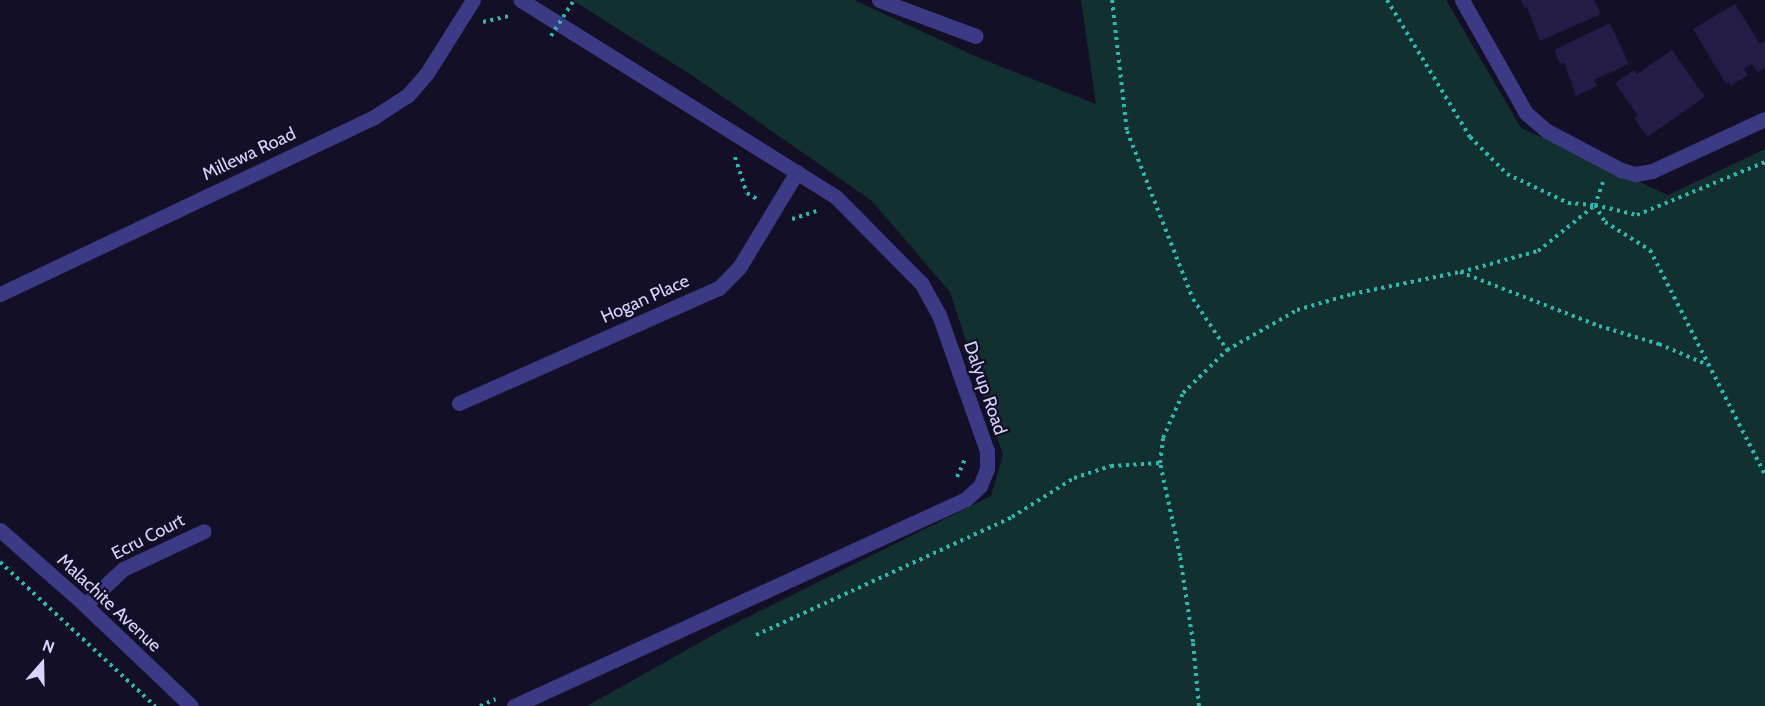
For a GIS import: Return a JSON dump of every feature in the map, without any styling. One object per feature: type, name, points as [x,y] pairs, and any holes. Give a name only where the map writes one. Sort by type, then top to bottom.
[{"type":"street","name":"Millewa Road","points":[[0,294],[374,117],[408,95],[427,73],[473,0]]},
{"type":"street","points":[[879,0],[976,36]]},
{"type":"street","points":[[1462,0],[1526,113],[1548,131],[1611,165],[1635,174],[1652,171],[1765,119]]},
{"type":"street","name":"Dalyup Road","points":[[519,7],[797,172],[836,198],[921,283],[939,315],[987,451],[987,469],[980,486],[966,499],[522,704]]},
{"type":"street","name":"Hogan Place","points":[[459,404],[719,288],[740,266],[797,172]]},
{"type":"street","name":"Malachite Avenue","points":[[0,530],[85,605],[191,706]]},
{"type":"street","name":"Ecru Court","points":[[85,605],[123,569],[204,531]]},
{"type":"path","points":[[555,30],[574,0]]},
{"type":"path","points":[[1112,0],[1127,131],[1194,299],[1227,350]]},
{"type":"path","points":[[1387,0],[1477,145],[1507,174],[1568,203],[1595,205],[1637,215],[1765,162]]},
{"type":"path","points":[[475,24],[519,7]]},
{"type":"path","points":[[543,31],[555,30]]},
{"type":"path","points":[[555,30],[561,42]]},
{"type":"path","points":[[734,155],[747,193],[790,219],[822,209]]},
{"type":"path","points":[[1199,706],[1193,642],[1180,556],[1160,464],[1163,438],[1183,393],[1227,350],[1297,310],[1352,294],[1458,273],[1538,251],[1595,205],[1611,165]]},
{"type":"path","points":[[1595,205],[1605,222],[1650,250],[1765,475]]},
{"type":"path","points":[[1458,273],[1494,283],[1566,314],[1659,344],[1708,365]]},
{"type":"path","points":[[954,486],[967,454]]},
{"type":"path","points":[[756,635],[1012,517],[1074,478],[1111,466],[1160,464]]},
{"type":"path","points":[[0,562],[155,706]]},
{"type":"path","points":[[480,706],[501,696]]},
{"type":"green space","points":[[572,0],[854,0],[977,57],[1096,104],[1081,0],[1446,0],[1521,128],[1668,195],[1765,149],[1765,706],[587,706],[722,630],[991,496],[1003,455],[950,292],[872,201],[693,76]]},
{"type":"building","points":[[1521,0],[1594,0],[1601,14],[1540,41],[1527,7],[1525,9]]},
{"type":"building","points":[[1735,4],[1760,44],[1765,41],[1765,68],[1758,72],[1752,64],[1744,69],[1748,75],[1730,86],[1729,82],[1726,84],[1693,29]]},
{"type":"building","points":[[1610,23],[1629,64],[1594,80],[1597,86],[1576,96],[1564,62],[1560,64],[1554,50]]},
{"type":"building","points":[[1672,50],[1705,97],[1647,137],[1634,118],[1638,116],[1615,83],[1634,70],[1637,74]]}]
